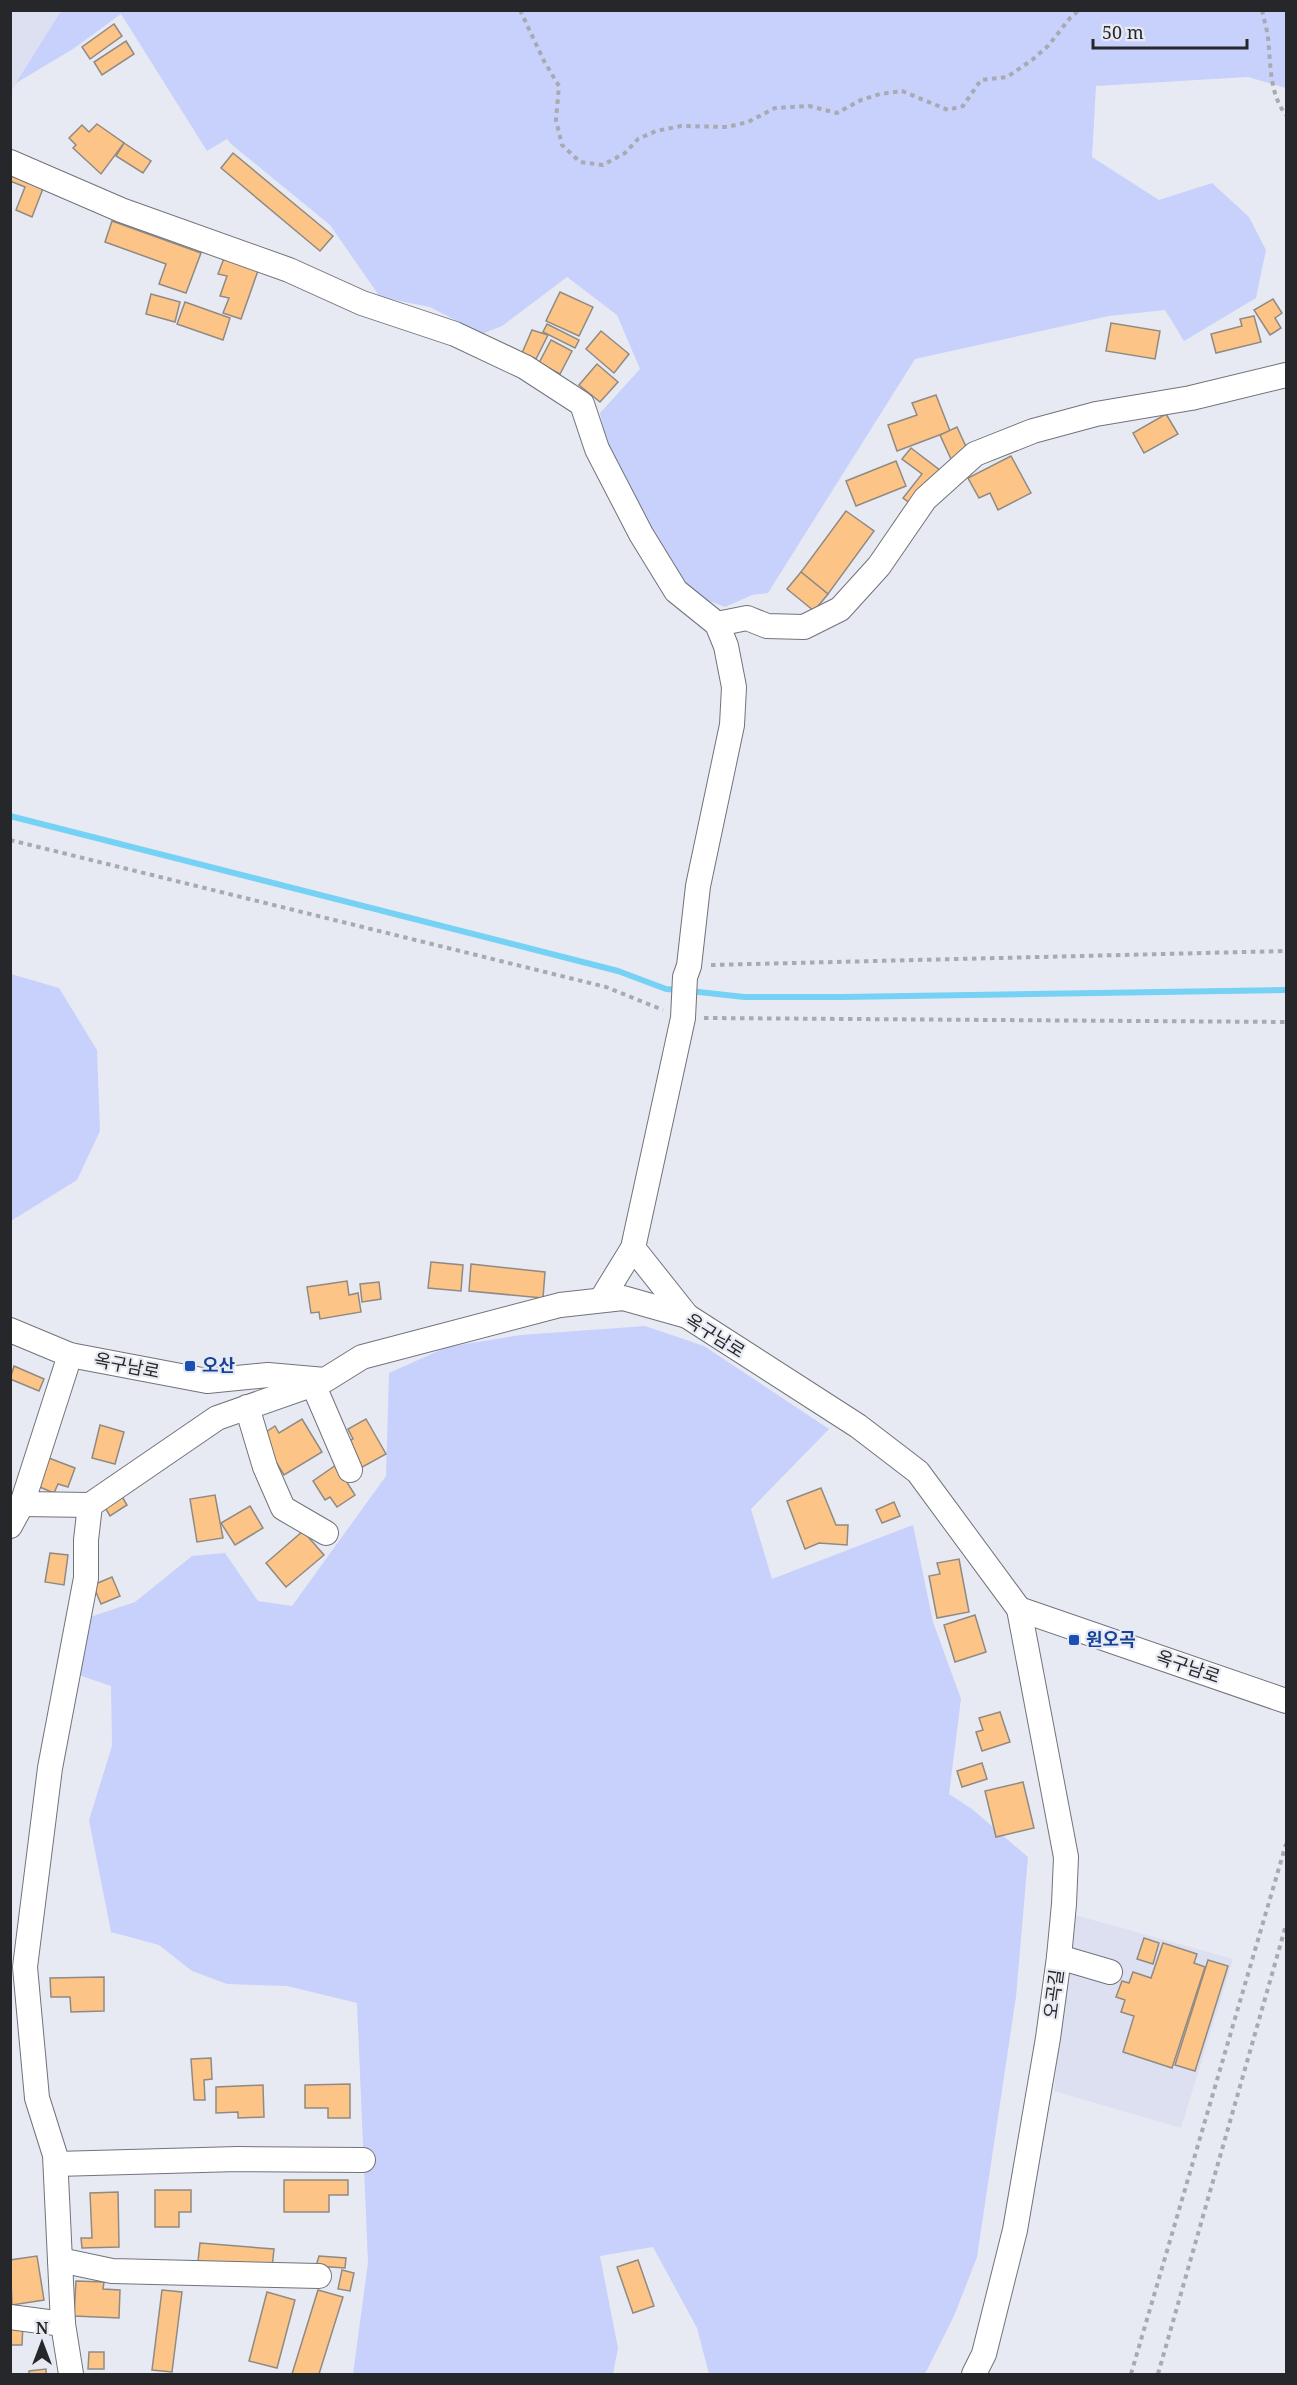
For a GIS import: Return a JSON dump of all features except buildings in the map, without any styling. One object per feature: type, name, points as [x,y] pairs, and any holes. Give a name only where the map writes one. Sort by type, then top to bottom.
[{"type":"street","points":[[10,162],[121,210],[289,270],[362,303],[455,334],[525,367],[582,404],[597,448],[641,534],[676,591],[717,624],[726,646],[734,687]]},
{"type":"street","points":[[717,624],[747,618],[767,626],[804,627],[840,609],[879,567],[925,499],[975,454],[1034,431],[1096,414],[1191,398],[1287,375]]},
{"type":"street","points":[[601,1300],[633,1248],[683,1012],[698,886],[732,725],[734,687],[741,639],[767,626]]},
{"type":"street","points":[[633,1248],[687,1316]]},
{"type":"street","name":"옥구남로","points":[[10,1330],[70,1355],[207,1382],[268,1375],[319,1382],[362,1357],[560,1305],[623,1298],[687,1316],[858,1426],[918,1472],[1019,1609],[1287,1701]]},
{"type":"street","points":[[10,1526],[22,1504],[70,1355]]},
{"type":"street","points":[[22,1504],[90,1504],[217,1418],[319,1382],[350,1470]]},
{"type":"street","points":[[247,1407],[265,1467],[283,1508],[326,1533]]},
{"type":"street","points":[[71,2374],[63,2324],[55,2155],[37,2098],[25,1967],[50,1768],[86,1578],[86,1540],[90,1504]]},
{"type":"street","name":"오곡길","points":[[974,2374],[984,2354],[1015,2230],[1059,1957],[1066,1857],[1019,1609]]},
{"type":"street","points":[[1059,1957],[1110,1972]]},
{"type":"street","points":[[56,2164],[238,2159],[363,2160]]},
{"type":"street","points":[[60,2260],[112,2271],[319,2276]]},
{"type":"street","points":[[10,2317],[63,2324]]},
{"type":"path","points":[[520,10],[540,54],[559,86],[556,120],[562,145],[580,162],[603,165],[625,153],[638,139],[656,131],[681,126],[727,127],[748,122],[775,108],[809,106],[837,113],[861,100],[902,91],[948,110],[963,106],[981,80],[1007,78],[1032,60],[1048,46],[1079,10]]},
{"type":"path","points":[[1262,10],[1268,36],[1270,76],[1281,108],[1287,115]]},
{"type":"path","points":[[10,840],[606,987],[683,1012],[1287,1022]]},
{"type":"path","points":[[687,972],[1287,951]]},
{"type":"path","points":[[1131,2374],[1287,1844]]},
{"type":"path","points":[[1158,2374],[1287,1925]]},
{"type":"shaded area","points":[[11,11],[61,11],[11,92]]},
{"type":"shaded area","points":[[61,11],[1286,11],[1286,88],[1248,77],[1096,86],[1092,157],[1159,200],[1212,183],[1249,217],[1266,250],[1256,298],[1184,341],[1165,310],[1109,316],[915,359],[768,593],[752,595],[725,607],[688,593],[653,533],[607,445],[600,413],[640,369],[617,315],[567,277],[502,326],[482,334],[430,307],[380,297],[330,225],[227,139],[207,151],[121,14],[73,49],[16,83]]},
{"type":"shaded area","points":[[11,974],[59,988],[97,1050],[100,1131],[77,1180],[11,1221]]},
{"type":"shaded area","points":[[645,1326],[704,1346],[829,1429],[751,1509],[772,1579],[913,1525],[933,1622],[961,1699],[949,1794],[972,1809],[1028,1857],[1016,1997],[977,2257],[954,2316],[925,2374],[709,2374],[697,2328],[653,2247],[600,2256],[618,2348],[613,2374],[353,2374],[368,2263],[357,2003],[287,1986],[227,1984],[192,1971],[159,1945],[111,1932],[89,1820],[112,1746],[111,1686],[76,1674],[90,1617],[135,1602],[192,1556],[225,1553],[258,1601],[292,1606],[386,1476],[389,1373],[447,1347],[521,1335]]},
{"type":"shaded area","points":[[1071,1914],[1233,1959],[1181,2128],[1054,2091]]},
{"type":"waterway","points":[[10,816],[618,971],[666,989],[680,990]]},
{"type":"waterway","points":[[690,991],[744,997],[843,997],[1286,990]]},
{"type":"place","name":"오산","points":[[190,1366]]},
{"type":"place","name":"원오곡","points":[[1074,1640]]}]
